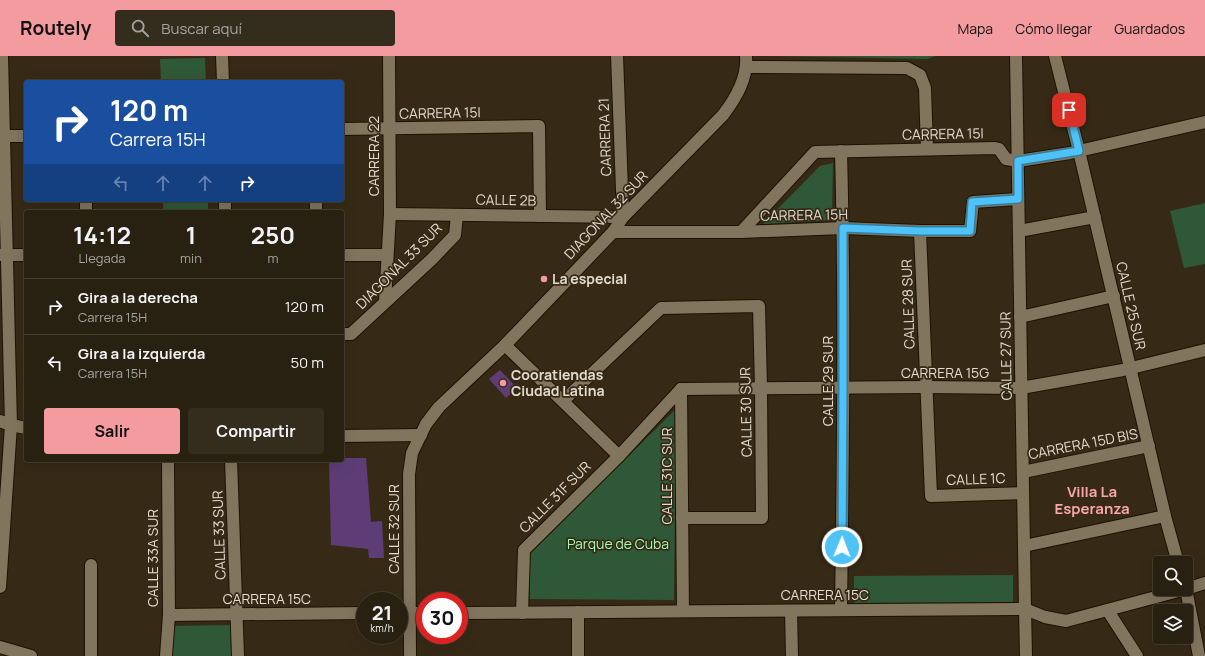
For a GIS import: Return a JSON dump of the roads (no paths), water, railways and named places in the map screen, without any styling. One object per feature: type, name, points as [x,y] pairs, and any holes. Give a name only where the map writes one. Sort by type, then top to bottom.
[{"type":"street","points":[[0,587],[5,423],[2,56]]},
{"type":"street","points":[[222,56],[222,80]]},
{"type":"street","name":"CARRERA 22","points":[[385,302],[390,214],[389,56]]},
{"type":"street","name":"CARRERA 21","points":[[617,56],[623,217]]},
{"type":"street","name":"CALLE 27 SUR","points":[[1016,56],[1026,656]]},
{"type":"street","name":"CALLE 25 SUR","points":[[1056,56],[1165,516],[1176,556]]},
{"type":"street","points":[[747,62],[907,68],[920,75],[925,88],[927,149]]},
{"type":"street","name":"DIAGONAL 32 SUR","points":[[421,434],[426,424],[439,407],[505,345],[613,232],[623,217],[723,115],[736,98],[747,62]]},
{"type":"street","points":[[1018,161],[1079,151],[1205,122]]},
{"type":"street","name":"CARRERA 15I","points":[[344,129],[539,126],[540,216]]},
{"type":"street","points":[[2,136],[24,136]]},
{"type":"street","name":"CARRERA 15I","points":[[742,232],[816,152],[995,148],[999,149],[1006,159],[1018,161]]},
{"type":"street","name":"CALLE 29 SUR","points":[[840,151],[843,228],[841,610]]},
{"type":"street","name":"CARRERA 15H","points":[[613,232],[742,232],[843,228],[970,231],[972,202],[1018,199]]},
{"type":"street","name":"CALLE 2B","points":[[390,214],[623,217]]},
{"type":"street","name":"DIAGONAL 33 SUR","points":[[347,334],[385,302],[455,235],[457,214]]},
{"type":"street","points":[[1019,231],[1095,217]]},
{"type":"street","name":"CALLE 28 SUR","points":[[920,231],[931,496]]},
{"type":"street","points":[[3,255],[24,255]]},
{"type":"street","points":[[344,255],[387,255]]},
{"type":"street","points":[[1020,317],[1114,296]]},
{"type":"street","name":"CALLE 30 SUR","points":[[562,401],[661,308],[758,306],[761,388],[762,518],[682,518]]},
{"type":"street","points":[[505,345],[618,456]]},
{"type":"street","name":"CARRERA 15G","points":[[681,389],[926,387],[1021,388],[1130,368],[1205,350]]},
{"type":"street","name":"CALLE 31F SUR","points":[[522,612],[524,550],[618,456],[681,389]]},
{"type":"street","name":"CALLE 31C SUR","points":[[681,389],[683,611]]},
{"type":"street","points":[[5,423],[24,428]]},
{"type":"street","points":[[344,436],[421,434]]},
{"type":"street","name":"CALLE 32 SUR","points":[[405,592],[409,474],[412,453],[421,434]]},
{"type":"street","name":"CARRERA 15D BIS","points":[[1023,472],[1149,446]]},
{"type":"street","name":"CALLE 33A SUR","points":[[166,656],[169,615],[168,462]]},
{"type":"street","name":"CALLE 33 SUR","points":[[231,462],[238,614],[238,656]]},
{"type":"street","name":"CALLE 1C","points":[[931,496],[1023,493]]},
{"type":"street","points":[[1024,546],[1165,516]]},
{"type":"street","points":[[91,565],[91,656]]},
{"type":"street","name":"CARRERA 15C","points":[[1193,587],[1205,583]]},
{"type":"street","name":"CARRERA 15C","points":[[468,613],[1025,609],[1045,617],[1066,621],[1161,596]]},
{"type":"street","points":[[1187,596],[1199,656]]},
{"type":"street","points":[[791,611],[792,656]]},
{"type":"street","points":[[1108,611],[1137,656]]},
{"type":"street","points":[[578,612],[578,656]]},
{"type":"street","name":"CARRERA 15C","points":[[169,615],[356,613]]},
{"type":"street","name":"CALLE 32 SUR","points":[[408,642],[410,656]]},
{"type":"street","points":[[0,647],[31,656]]},
{"type":"place","name":"La especial","points":[[544,279]]},
{"type":"place","name":"Cooratiendas Ciudad Latina","points":[[503,383]]},
{"type":"district","name":"Villa La Esperanza","points":[[1092,500]]},
{"type":"park label","name":"Parque de Cuba","points":[[618,544]]}]
